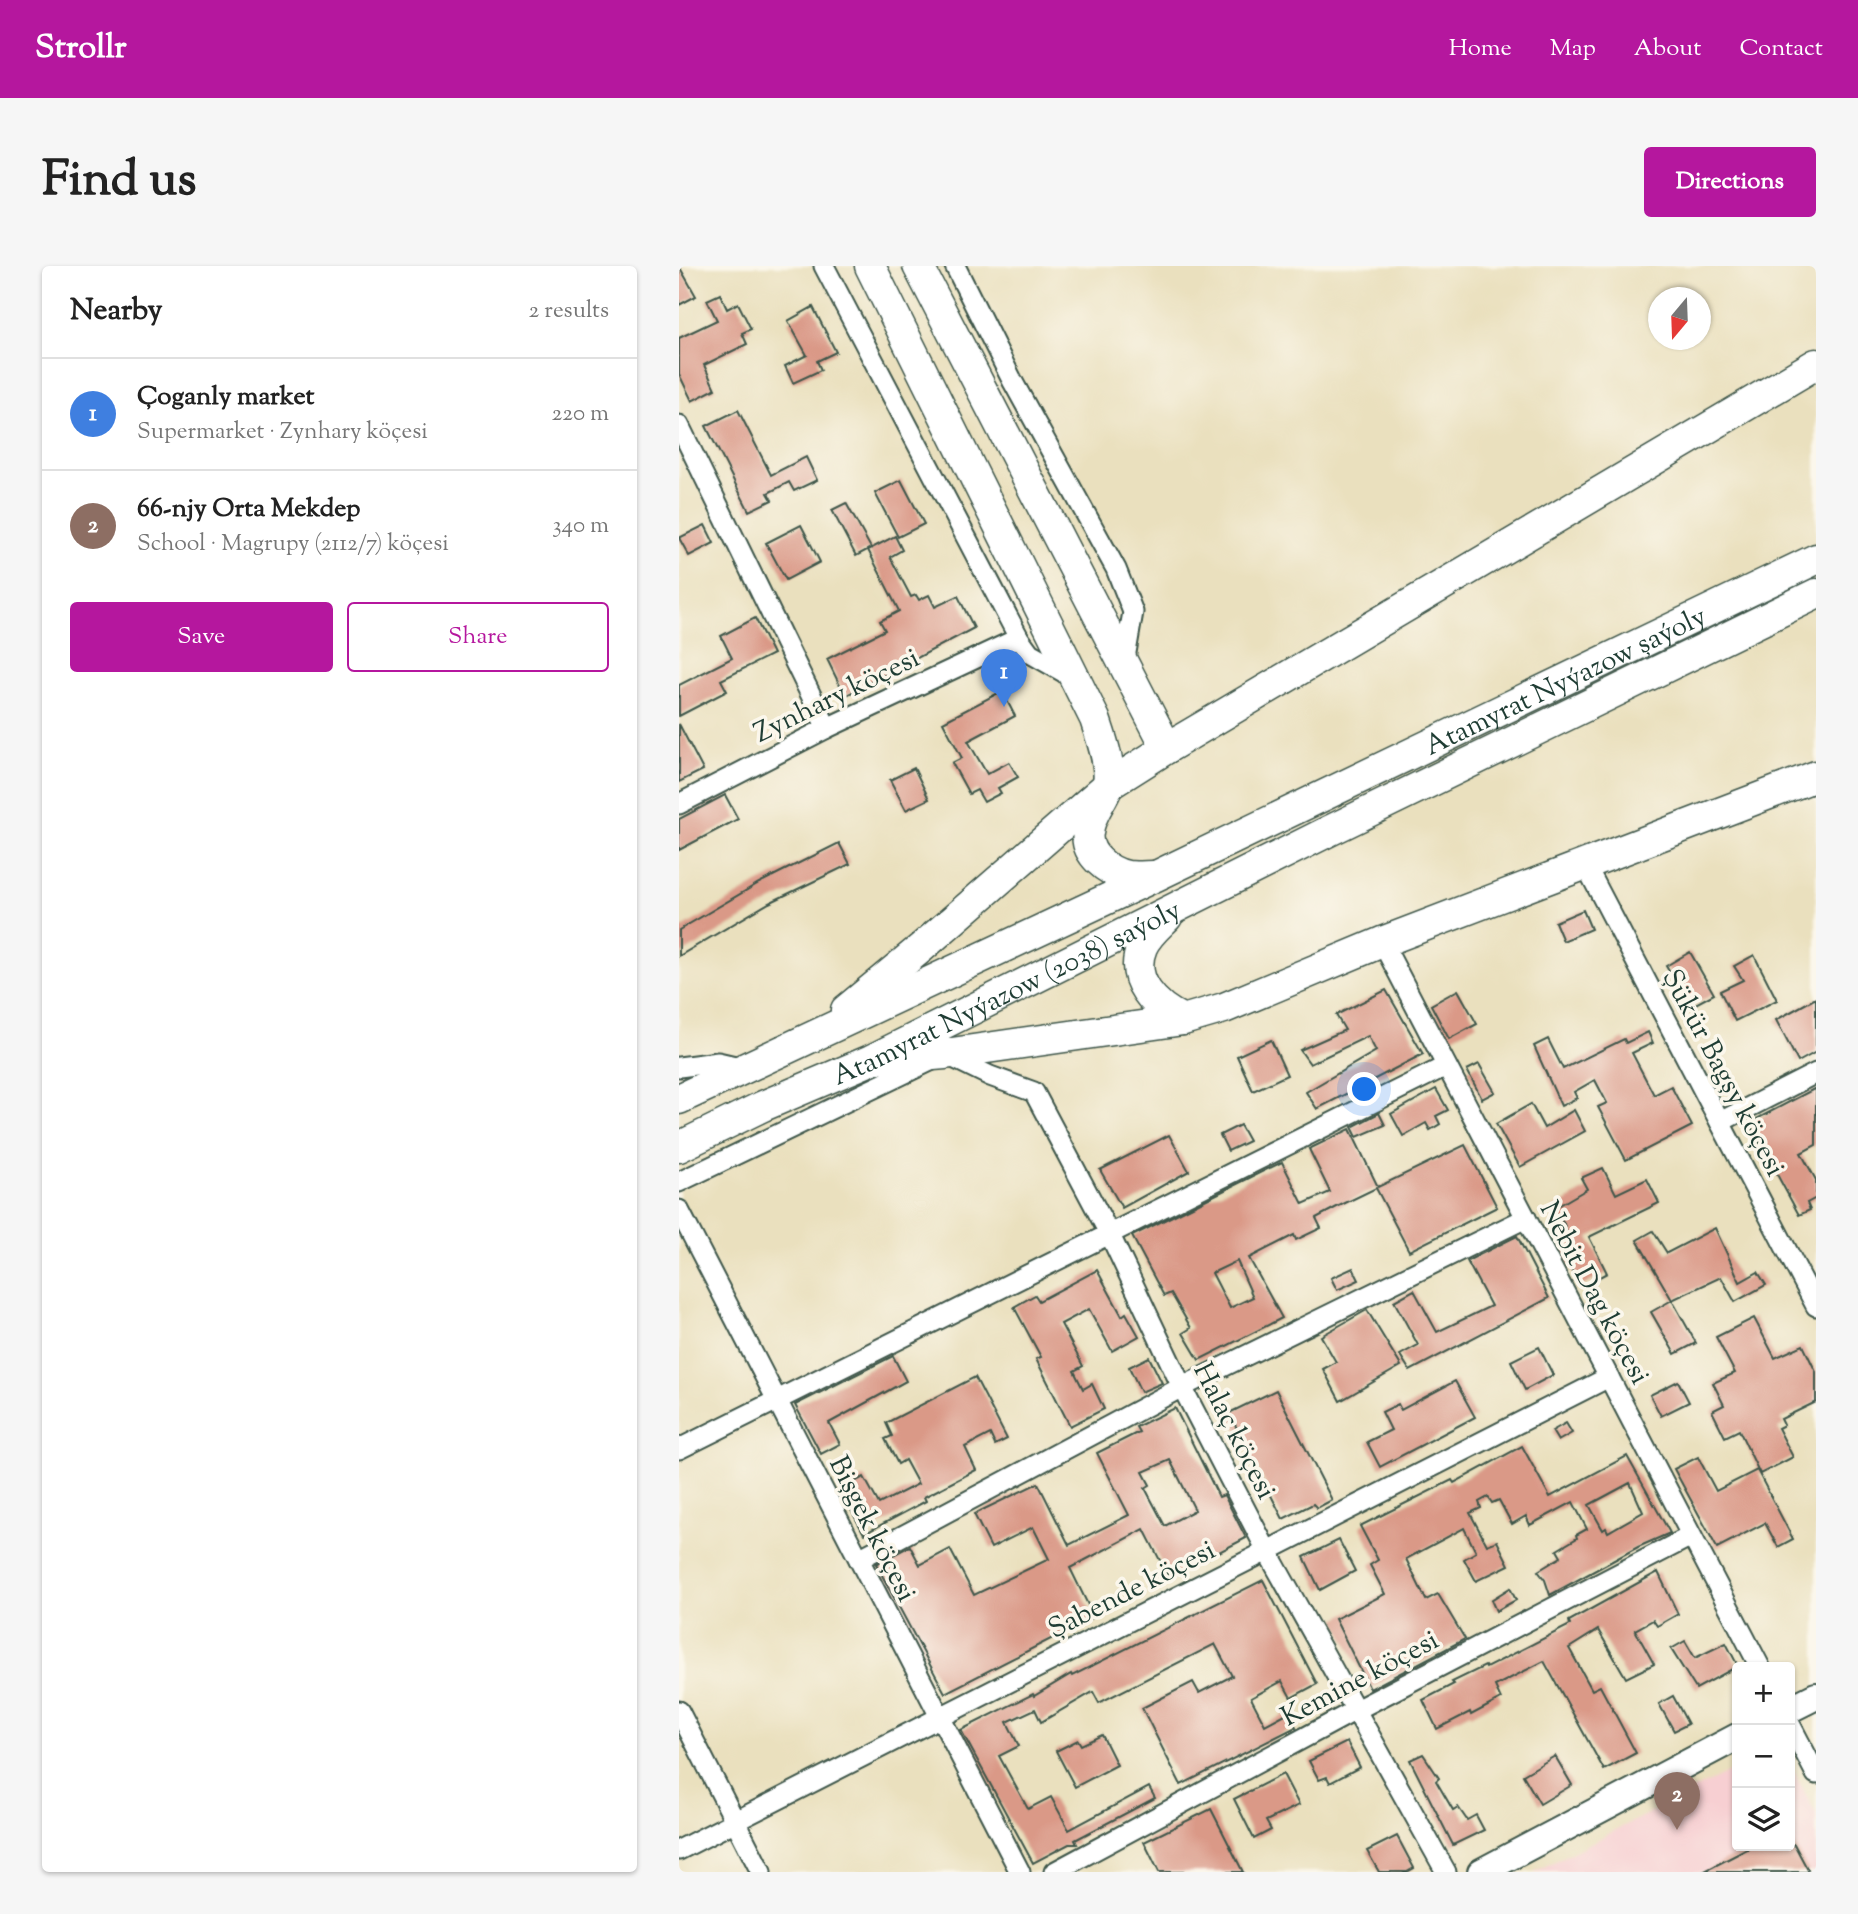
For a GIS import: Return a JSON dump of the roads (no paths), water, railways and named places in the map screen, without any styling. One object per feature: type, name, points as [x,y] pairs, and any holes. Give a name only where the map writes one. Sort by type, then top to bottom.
[{"type":"main road","points":[[870,266],[1095,719],[1106,751],[1107,786],[1096,805],[1087,835],[1092,854],[1109,869],[1128,876],[1157,876]]},
{"type":"main road","points":[[918,266],[1167,747]]},
{"type":"main road","points":[[814,1037],[1107,786],[1167,747],[1816,364]]},
{"type":"main road","name":"Atamyrat Nyýazow şaýoly","points":[[1313,801],[1816,559]]},
{"type":"main road","name":"Atamyrat Nyýazow şaýoly","points":[[1329,831],[1816,594]]},
{"type":"main road","points":[[871,1060],[945,1054],[1183,1020],[1224,1008],[1382,942],[1816,776]]},
{"type":"main road","name":"Atamyrat Nyýazow (2038) şaýoly","points":[[679,1100],[1313,801]]},
{"type":"main road","name":"Atamyrat Nyýazow (2038) şaýoly","points":[[688,1142],[763,1106],[871,1060],[1329,831]]},
{"type":"main road","points":[[1176,907],[1147,937],[1141,948],[1139,962],[1140,978],[1150,997],[1167,1013],[1183,1020]]},
{"type":"street","points":[[824,266],[1019,638],[1030,653],[1075,679]]},
{"type":"street","points":[[955,266],[1013,382],[1116,569],[1133,612],[1124,665]]},
{"type":"street","points":[[679,425],[827,728]]},
{"type":"street","name":"Zynhary köçesi","points":[[679,804],[827,728],[1019,638]]},
{"type":"street","name":"Şükür Bagşy köçesi","points":[[1585,864],[1720,1122],[1808,1273],[1816,1306]]},
{"type":"street","name":"Nebit Dag köçesi","points":[[1382,942],[1757,1662]]},
{"type":"street","points":[[679,1181],[945,1054]]},
{"type":"street","name":"Halaç köçesi","points":[[945,1054],[990,1076],[1034,1092],[1109,1234],[1182,1387],[1267,1551],[1446,1872]]},
{"type":"street","points":[[679,1067],[718,1062],[744,1068]]},
{"type":"street","points":[[679,1449],[1446,1066]]},
{"type":"street","points":[[1720,1122],[1816,1073]]},
{"type":"street","points":[[679,1181],[688,1142]]},
{"type":"street","name":"Bişgek köçesi","points":[[679,1209],[1020,1872]]},
{"type":"street","points":[[859,1559],[1182,1387],[1526,1218]]},
{"type":"street","name":"Şabende köçesi","points":[[679,1850],[1609,1377]]},
{"type":"street","name":"Kemine köçesi","points":[[1054,1872],[1356,1710],[1691,1536]]},
{"type":"street","points":[[1795,1706],[1816,1696]]},
{"type":"street","points":[[679,1711],[761,1872]]},
{"type":"street","points":[[1791,1725],[1816,1774]]},
{"type":"street","points":[[1481,1872],[1732,1740]]},
{"type":"place","name":"Çoganly market","points":[[1004,707]]},
{"type":"place","name":"66-njy Orta Mekdep","points":[[1677,1830]]}]
